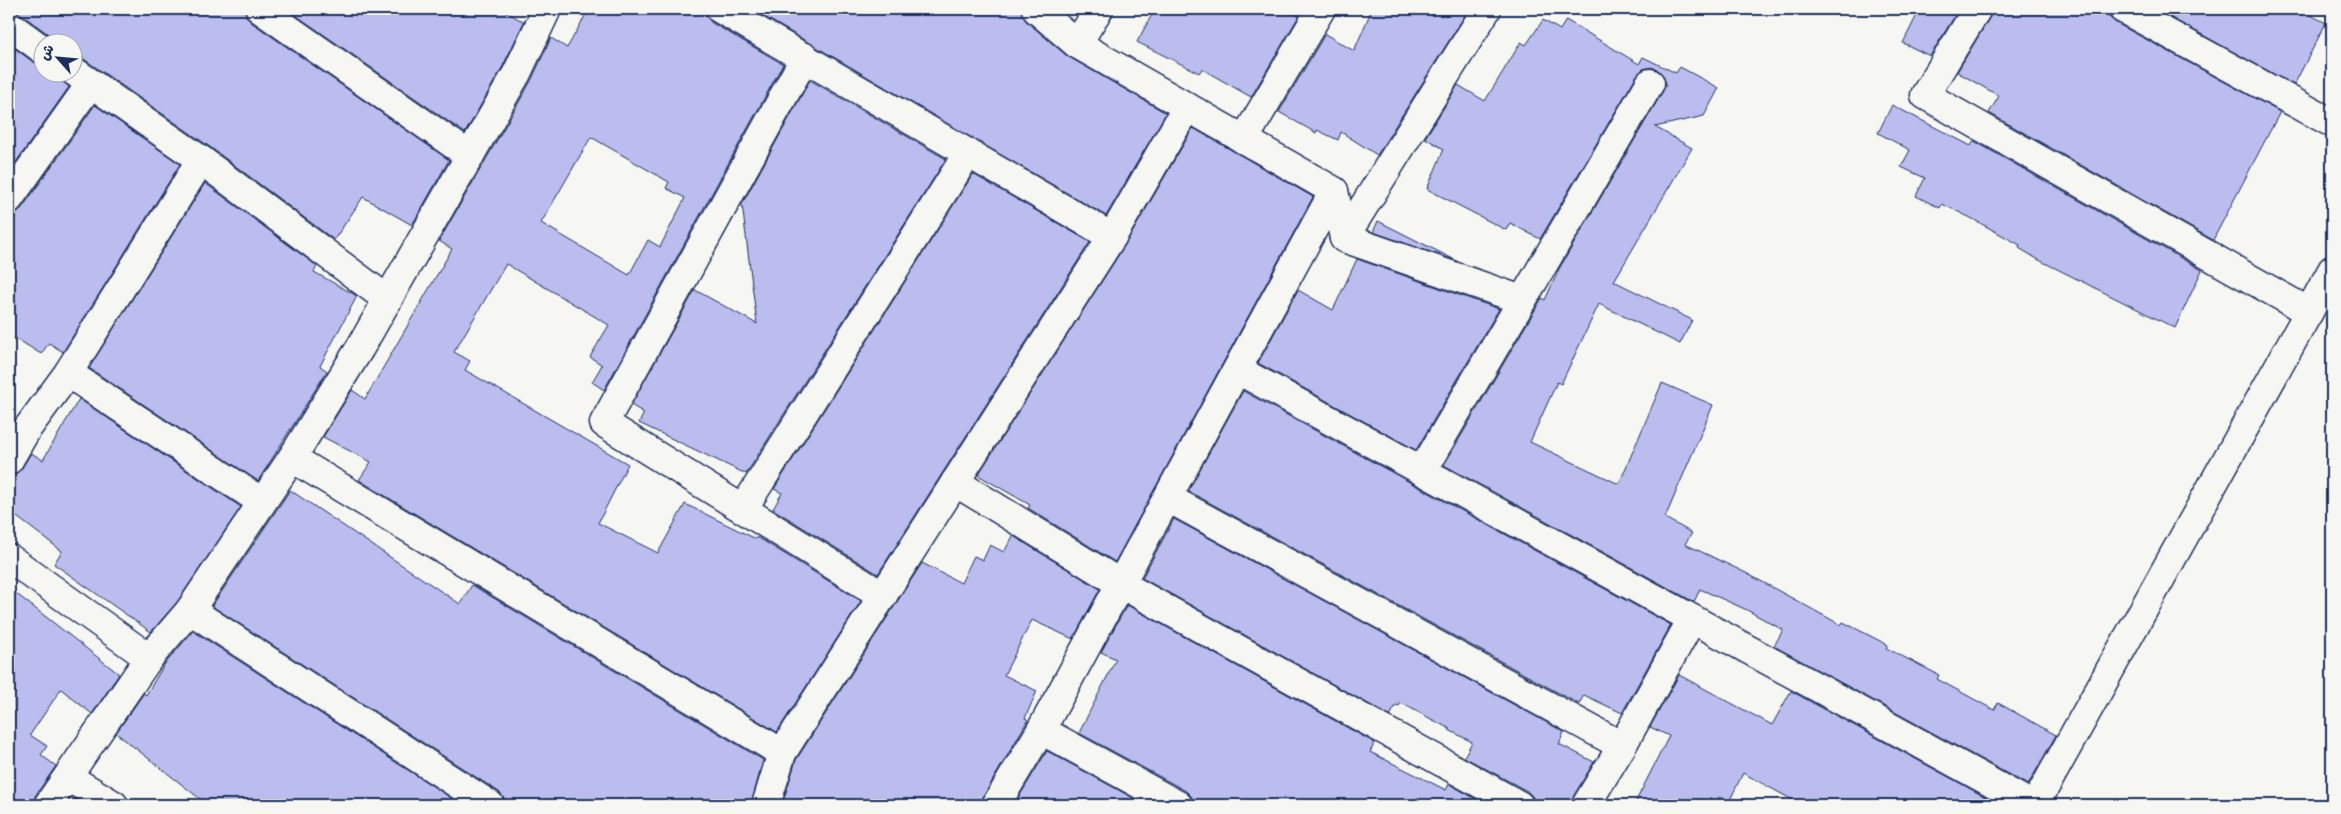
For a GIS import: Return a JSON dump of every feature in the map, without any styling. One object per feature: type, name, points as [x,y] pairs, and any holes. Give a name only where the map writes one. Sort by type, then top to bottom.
[{"type":"street","points":[[260,9],[470,156]]},
{"type":"street","points":[[720,9],[805,56],[1112,237]]},
{"type":"street","points":[[1036,9],[1077,44],[1334,191],[1344,238]]},
{"type":"street","points":[[1077,44],[1099,9]]},
{"type":"street","points":[[1244,140],[1321,9]]},
{"type":"street","points":[[1344,238],[1487,9]]},
{"type":"street","points":[[1977,9],[1925,94],[2309,312]]},
{"type":"street","points":[[2123,9],[2332,123]]},
{"type":"street","points":[[48,805],[150,658],[190,610],[292,458],[388,300],[517,73],[541,11]]},
{"type":"street","points":[[9,25],[32,42]]},
{"type":"street","points":[[805,56],[604,424],[883,596]]},
{"type":"street","points":[[82,76],[201,160],[388,300]]},
{"type":"street","points":[[9,200],[78,82]]},
{"type":"street","points":[[1422,471],[1650,82]]},
{"type":"street","points":[[766,805],[782,753],[1112,237],[1187,107]]},
{"type":"street","points":[[743,509],[968,153]]},
{"type":"street","points":[[9,460],[18,424],[68,373],[201,160]]},
{"type":"street","points":[[996,805],[1042,730],[1334,191]]},
{"type":"street","points":[[1344,238],[1522,300]]},
{"type":"street","points":[[1238,370],[2034,805],[2332,270]]},
{"type":"street","points":[[68,373],[262,502]]},
{"type":"street","points":[[292,458],[782,753]]},
{"type":"street","points":[[955,482],[1120,584],[1520,805]]},
{"type":"street","points":[[1168,498],[1622,746]]},
{"type":"street","points":[[9,558],[150,658]]},
{"type":"street","points":[[190,610],[490,805]]},
{"type":"street","points":[[1586,805],[1622,746],[1692,619]]},
{"type":"street","points":[[1042,730],[1178,805]]},
{"type":"street","points":[[68,777],[114,805]]},
{"type":"building","points":[[9,9],[245,9],[246,16],[251,22],[449,160],[412,225],[363,197],[334,240],[210,147],[82,58],[82,32],[46,32],[18,12]]},
{"type":"building","points":[[287,9],[501,9],[524,22],[503,66],[465,133]]},
{"type":"building","points":[[589,9],[704,9],[712,23],[783,64],[604,390],[592,382],[602,365],[590,357],[609,325],[506,264],[454,352],[470,361],[465,370],[628,464],[598,523],[658,553],[685,504],[756,539],[757,537],[861,601],[777,732],[359,480],[371,462],[323,437],[352,390],[365,399],[452,249],[439,241],[531,81],[551,38],[567,48]],"holes":[[[591,137],[669,182],[666,188],[685,198],[660,247],[648,240],[629,275],[541,223]]]},
{"type":"building","points":[[751,9],[1021,9],[1026,21],[1067,56],[1166,113],[1106,216]]},
{"type":"building","points":[[1155,9],[1282,9],[1299,16],[1251,97],[1202,69],[1199,73],[1137,42]]},
{"type":"building","points":[[1372,9],[1469,9],[1377,155],[1341,132],[1338,140],[1317,130],[1316,133],[1279,112],[1325,34],[1354,51]]},
{"type":"building","points":[[1920,9],[1959,9],[1930,56],[1903,43]]},
{"type":"building","points":[[1993,9],[2107,9],[2109,17],[2116,23],[2280,112],[2213,240],[1989,113],[1999,96],[1957,72]]},
{"type":"building","points":[[2155,9],[2299,9],[2326,23],[2294,85]]},
{"type":"building","points":[[1543,20],[1560,30],[1566,20],[1639,64],[1643,57],[1676,73],[1680,67],[1719,88],[1704,116],[1655,127],[1692,148],[1614,281],[1692,320],[1680,344],[1599,304],[1561,384],[1557,382],[1530,442],[1619,484],[1662,383],[1713,405],[1665,518],[1692,533],[1685,544],[1746,573],[1841,625],[1843,622],[1888,645],[1886,648],[1939,675],[1937,679],[1994,710],[1998,703],[2056,735],[2028,785],[1774,646],[1783,630],[1747,610],[1700,589],[1694,602],[1444,465],[1542,298],[1545,300],[1559,269],[1666,84],[1663,75],[1657,69],[1651,67],[1643,69],[1637,75],[1540,239],[1510,223],[1506,230],[1427,189],[1444,149],[1425,138],[1458,85],[1485,101],[1521,42],[1526,45]]},
{"type":"building","points":[[9,44],[32,61],[32,82],[64,82],[69,87],[9,172]]},
{"type":"building","points":[[810,80],[946,159],[746,474],[639,423],[644,413],[631,405],[695,290],[757,324],[742,204]]},
{"type":"building","points":[[95,105],[180,164],[63,352],[49,343],[41,354],[9,334],[9,214],[16,213],[22,208]]},
{"type":"building","points":[[1892,105],[1971,146],[1974,141],[2202,270],[2175,328],[2039,260],[2019,248],[2020,245],[1969,217],[1942,204],[1940,208],[1916,196],[1925,178],[1901,167],[1910,150],[1878,133]]},
{"type":"building","points":[[1193,128],[1313,197],[1115,562],[1028,508],[1030,505],[978,475],[1125,245]]},
{"type":"building","points":[[973,174],[1090,242],[878,574],[773,509],[782,493],[774,489]]},
{"type":"building","points":[[205,183],[317,266],[314,272],[357,296],[320,366],[327,371],[258,481],[89,368]]},
{"type":"building","points":[[1378,221],[1457,261],[1373,232]]},
{"type":"building","points":[[1357,259],[1499,309],[1416,450],[1258,363],[1298,290],[1333,310]]},
{"type":"building","points":[[1243,391],[1671,625],[1622,713],[1584,695],[1579,704],[1188,491]]},
{"type":"building","points":[[79,399],[241,507],[178,601],[151,632],[54,564],[62,551],[9,511],[9,476],[16,474],[22,468],[31,453],[43,460]]},
{"type":"building","points":[[290,490],[460,604],[472,585],[763,760],[751,805],[506,805],[504,798],[499,792],[212,606]]},
{"type":"building","points":[[1174,519],[1564,732],[1559,744],[1594,762],[1570,805],[1535,805],[1533,797],[1527,791],[1464,757],[1472,742],[1450,729],[1401,703],[1399,706],[1396,705],[1390,716],[1142,578]]},
{"type":"building","points":[[1013,536],[1100,589],[1073,639],[1032,620],[1004,675],[1037,691],[1025,718],[1028,720],[980,805],[782,805],[796,760],[922,563],[961,583],[974,556],[983,560],[990,545],[1004,552]]},
{"type":"building","points":[[9,588],[119,674],[92,714],[61,689],[30,735],[47,746],[41,755],[56,766],[35,796],[33,805],[25,805],[9,795]]},
{"type":"building","points":[[1127,605],[1375,743],[1370,752],[1446,790],[1449,784],[1487,805],[1194,805],[1192,797],[1186,791],[1079,733],[1116,659],[1101,652]]},
{"type":"building","points":[[193,631],[462,805],[208,805],[116,733],[144,693],[146,695],[164,665]]},
{"type":"building","points":[[1679,675],[1772,725],[1791,691],[2000,805],[1802,805],[1743,773],[1729,802],[1719,797],[1714,805],[1634,805],[1669,736],[1650,727]]},
{"type":"building","points":[[1047,751],[1146,805],[1014,805]]}]
